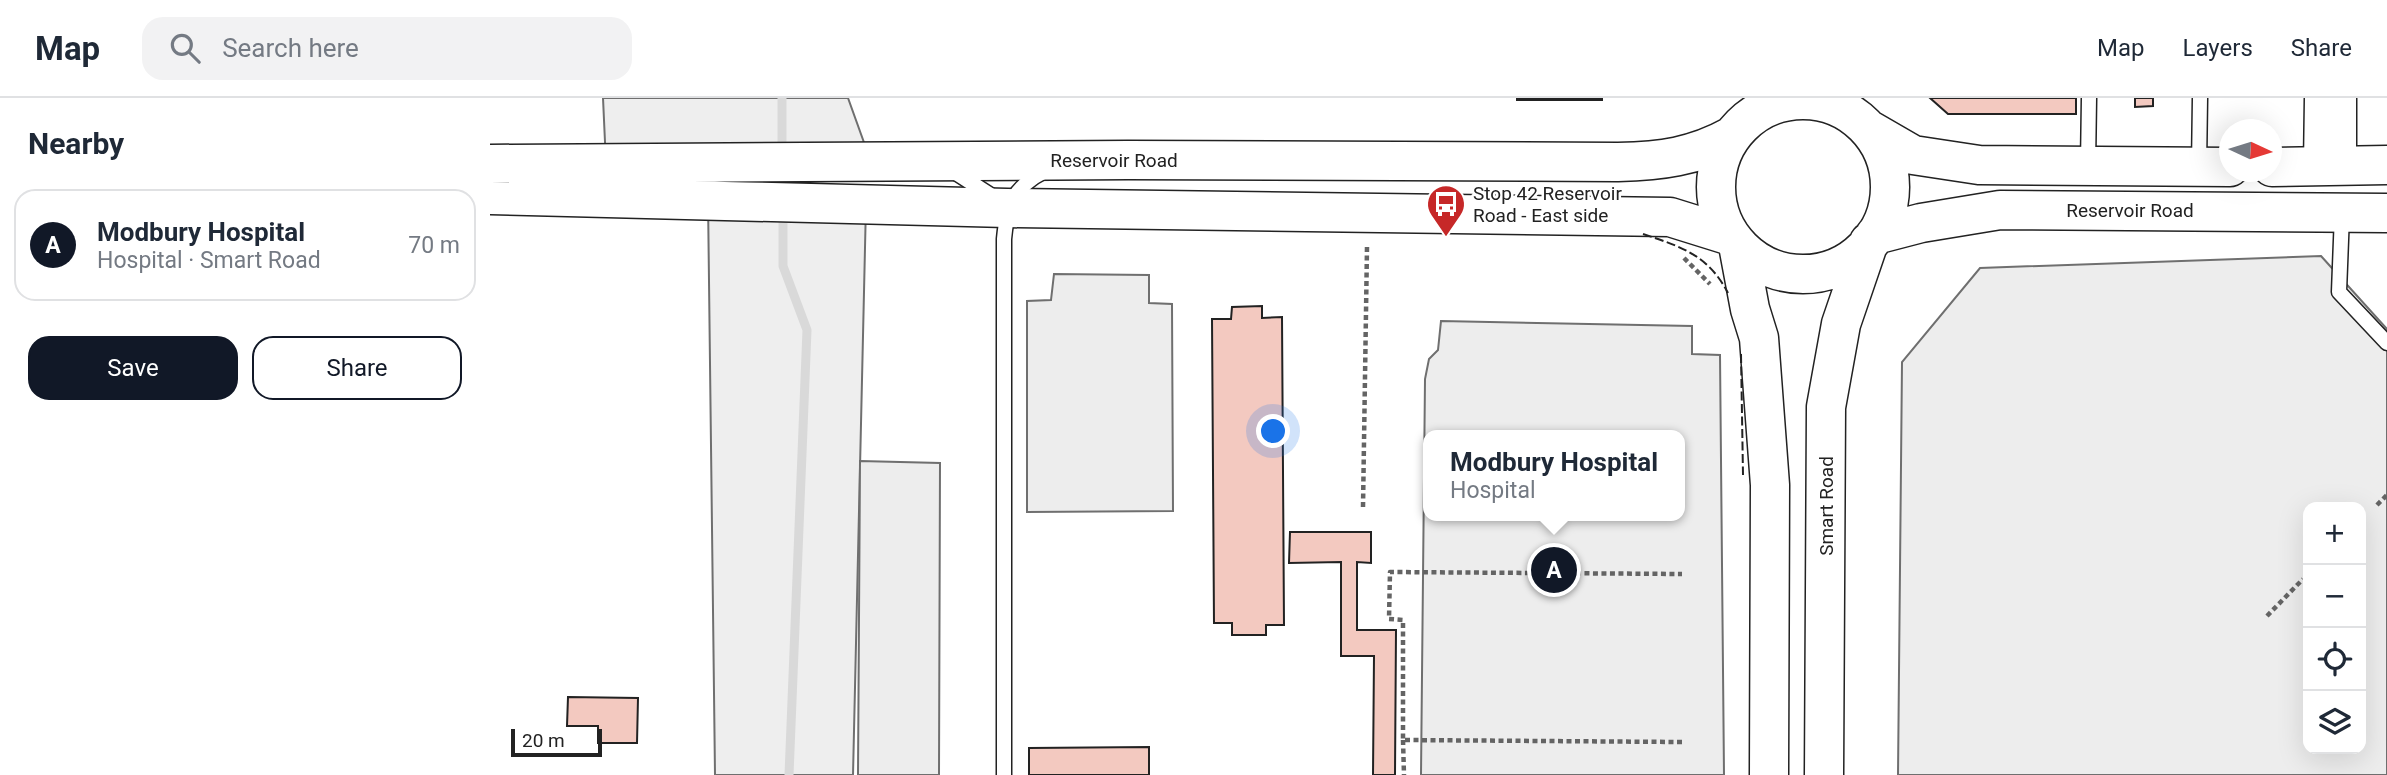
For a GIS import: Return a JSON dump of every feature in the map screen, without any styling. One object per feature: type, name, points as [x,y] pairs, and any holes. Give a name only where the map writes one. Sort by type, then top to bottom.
[{"type":"main road","points":[[1769,775],[1770,485],[1759,338],[1735,240],[1717,204],[1716,186],[1718,168],[1747,117],[1779,103],[1810,100],[1857,115],[1913,155],[1938,160],[1979,165],[2214,167]]},
{"type":"main road","points":[[1735,240],[1771,268],[1811,273],[1837,266],[1872,239],[1888,200],[1888,175],[1881,151],[1857,115]]},
{"type":"main road","name":"Reservoir Road","points":[[490,195],[769,176],[935,161],[1668,161],[1710,149],[1747,117]]},
{"type":"main road","name":"Reservoir Road","points":[[490,164],[769,176],[803,202],[1007,208],[1670,217],[1735,240]]},
{"type":"main road","points":[[2282,167],[2387,166]]},
{"type":"main road","name":"Reservoir Road","points":[[1872,239],[1921,223],[2000,210],[2387,213]]},
{"type":"main road","name":"Smart Road","points":[[1824,775],[1826,407],[1841,324],[1872,239]]},
{"type":"street","points":[[2318,98],[2330,166]]},
{"type":"street","points":[[2330,166],[2343,98]]},
{"type":"lane","points":[[2088,167],[2089,98]]},
{"type":"lane","points":[[2200,98],[2214,167]]},
{"type":"lane","points":[[1004,775],[1004,239],[1007,208],[1029,181],[1065,160]]},
{"type":"lane","points":[[935,161],[1007,208]]},
{"type":"lane","points":[[2342,212],[2339,292],[2387,343]]},
{"type":"path","points":[[1363,507],[1367,239]]},
{"type":"path","points":[[1677,252],[1713,287]]},
{"type":"path","points":[[2376,505],[2387,495]]},
{"type":"path","points":[[1404,775],[1403,620],[1389,619],[1390,572],[1682,574]]},
{"type":"path","points":[[2267,616],[2303,579]]},
{"type":"path","points":[[1404,740],[1682,742]]},
{"type":"shaded area","points":[[603,98],[848,98],[871,162],[606,164]]},
{"type":"shaded area","points":[[708,199],[866,204],[853,775],[715,775]]},
{"type":"shaded area","points":[[2321,256],[2387,329],[2387,775],[1898,775],[1902,362],[1980,268]]},
{"type":"shaded area","points":[[1054,274],[1149,275],[1149,303],[1172,304],[1173,511],[1027,512],[1027,301],[1051,300]]},
{"type":"shaded area","points":[[1441,321],[1692,326],[1692,354],[1720,355],[1724,775],[1421,775],[1424,521],[1685,521],[1685,430],[1424,430],[1425,379],[1429,359],[1438,350]]},
{"type":"shaded area","points":[[860,461],[940,463],[939,775],[858,775]]},
{"type":"building","points":[[1602,98],[1602,100],[1517,100]]},
{"type":"building","points":[[1930,98],[2076,98],[2076,114],[1948,114]]},
{"type":"building","points":[[2135,98],[2153,98],[2153,106],[2135,107]]},
{"type":"building","points":[[1262,306],[1262,318],[1282,317],[1284,625],[1266,625],[1266,635],[1232,635],[1232,623],[1214,623],[1212,319],[1231,319],[1232,307]]},
{"type":"building","points":[[1290,532],[1371,532],[1371,563],[1357,562],[1357,630],[1396,630],[1395,775],[1373,775],[1374,656],[1341,656],[1341,562],[1289,563]]},
{"type":"building","points":[[568,697],[638,698],[637,743],[598,743],[598,726],[567,726]]},
{"type":"building","points":[[1149,747],[1149,775],[1029,775],[1029,748]]},
{"type":"waterway","points":[[782,98],[782,155]]},
{"type":"waterway","points":[[783,211],[783,266],[807,330],[789,775]]},
{"type":"fence","points":[[1643,234],[1693,254],[1712,270],[1728,293]]},
{"type":"fence","points":[[1741,354],[1743,475]]},
{"type":"place","name":"Stop 42 Reservoir Road - East side","points":[[1446,238]]},
{"type":"place","name":"Modbury Hospital","points":[[1554,570]]}]
